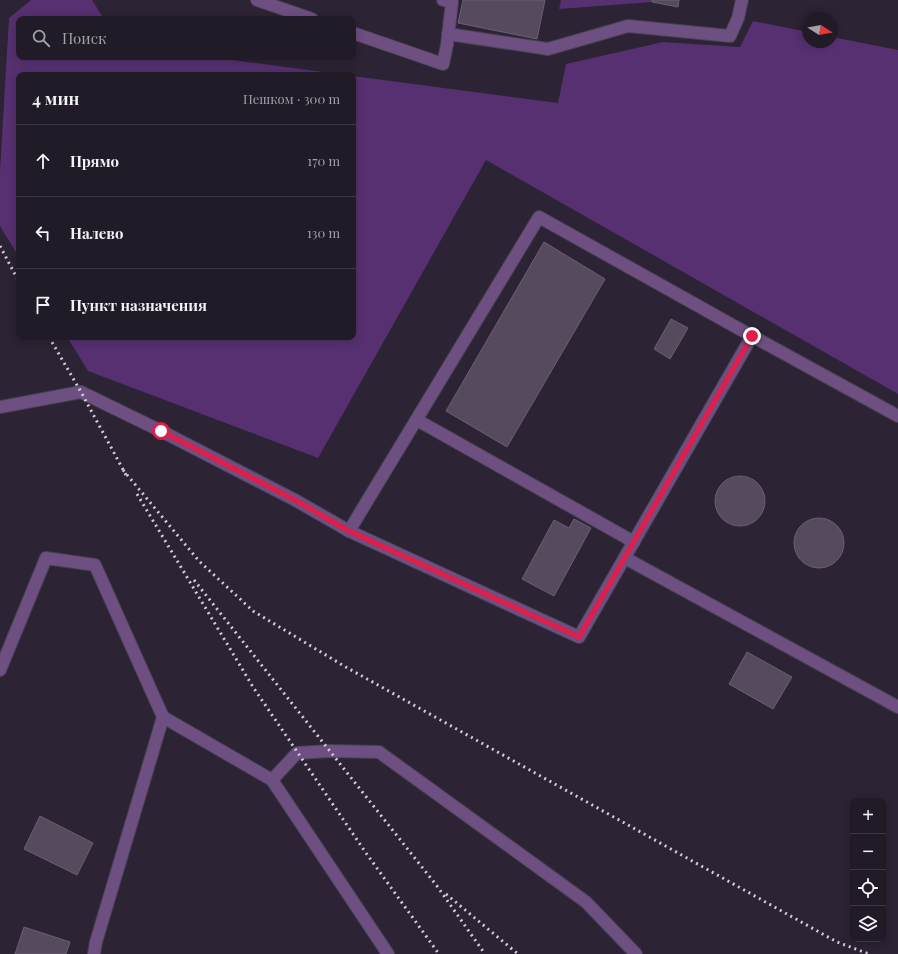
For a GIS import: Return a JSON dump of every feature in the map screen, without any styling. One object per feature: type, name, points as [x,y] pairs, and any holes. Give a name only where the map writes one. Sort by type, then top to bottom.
[{"type":"lane","points":[[257,0],[303,16]]},
{"type":"lane","points":[[448,34],[548,49],[628,26],[730,36],[738,18],[742,0]]},
{"type":"lane","points":[[356,34],[443,64],[447,45],[449,1]]},
{"type":"lane","points":[[349,531],[539,217],[898,416]]},
{"type":"lane","points":[[0,407],[81,392],[161,431],[281,493],[349,531],[579,637],[752,336]]},
{"type":"lane","points":[[417,420],[634,542]]},
{"type":"lane","points":[[0,670],[46,558],[95,565],[164,717],[272,780],[388,954]]},
{"type":"lane","points":[[625,558],[898,707]]},
{"type":"lane","points":[[94,954],[96,942],[164,717]]},
{"type":"lane","points":[[272,780],[297,753],[330,751],[378,752],[586,902],[636,954]]},
{"type":"shaded area","points":[[31,0],[92,0],[102,16],[16,16],[16,60],[232,60],[322,72],[16,72],[16,252],[0,226],[0,171],[9,18]]},
{"type":"shaded area","points":[[561,0],[652,0],[652,2],[559,9]]},
{"type":"shaded area","points":[[753,21],[802,31],[802,48],[838,48],[838,38],[898,50],[898,394],[486,160],[318,458],[88,371],[69,340],[356,340],[356,76],[558,103],[566,64],[663,42],[740,47]]},
{"type":"building","points":[[463,0],[545,0],[537,39],[458,23]]},
{"type":"building","points":[[652,0],[679,0],[678,7],[652,2]]},
{"type":"building","points":[[544,242],[605,279],[507,447],[446,411]]},
{"type":"building","points":[[671,319],[688,328],[670,359],[654,349]]},
{"type":"building","points":[[735,476],[745,476],[758,483],[765,496],[765,506],[758,519],[745,526],[735,526],[726,522],[719,515],[715,506],[715,496],[719,487],[726,480]]},
{"type":"building","points":[[814,518],[824,518],[837,525],[844,538],[844,548],[837,561],[824,568],[814,568],[805,564],[798,557],[794,548],[794,538],[798,529],[805,522]]},
{"type":"building","points":[[574,519],[591,528],[554,596],[522,579],[554,520],[569,528]]},
{"type":"building","points":[[747,652],[792,677],[773,709],[729,684]]},
{"type":"building","points":[[40,816],[93,843],[77,875],[24,849]]},
{"type":"building","points":[[24,927],[70,942],[66,954],[15,954]]},
{"type":"railway","points":[[0,246],[16,276]]},
{"type":"railway","points":[[51,340],[126,475]]},
{"type":"railway","points":[[123,470],[199,561],[253,611],[344,666],[837,942],[869,954]]},
{"type":"railway","points":[[137,494],[253,687],[366,853],[439,954]]},
{"type":"railway","points":[[194,580],[437,886],[485,954]]},
{"type":"railway","points":[[446,894],[518,954]]},
{"type":"route","points":[[161,431],[295,500],[349,531],[579,637],[752,336]]}]
